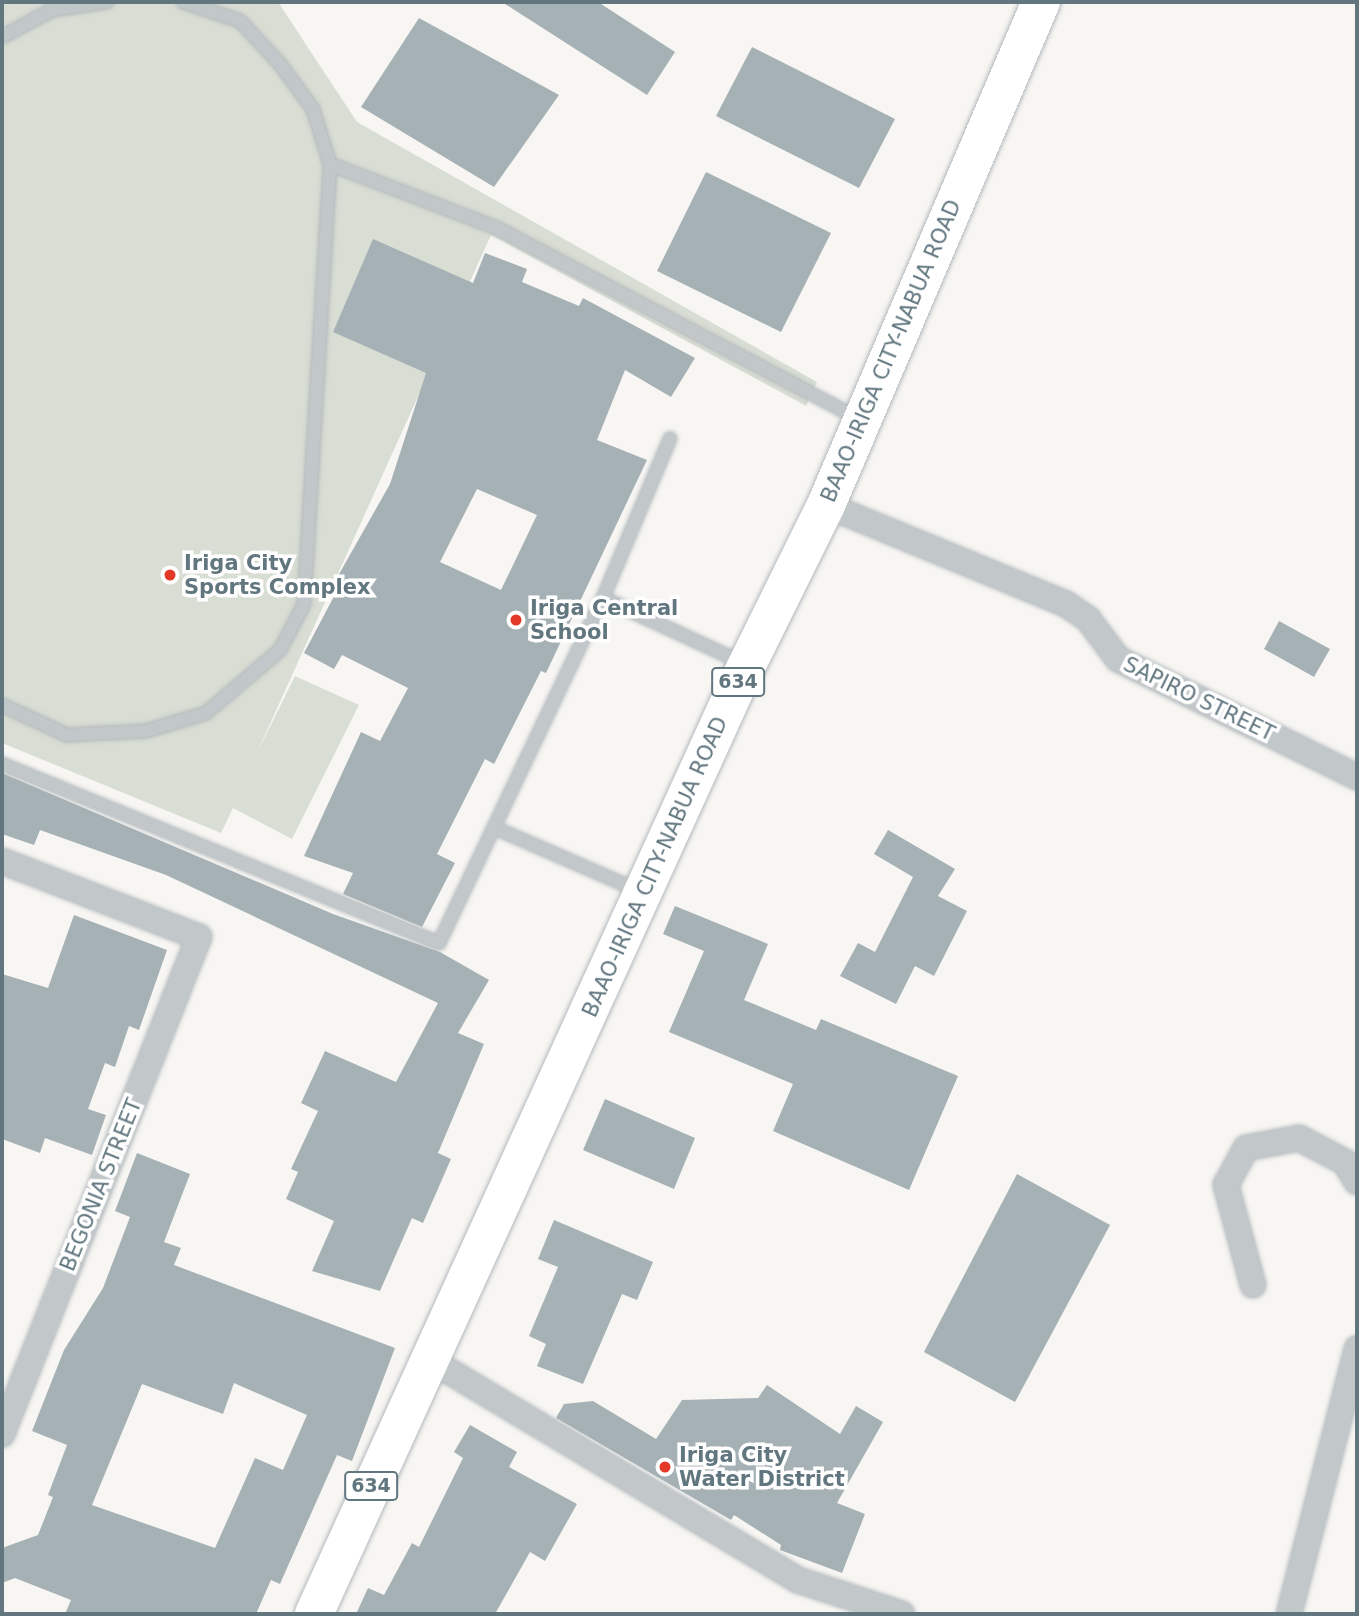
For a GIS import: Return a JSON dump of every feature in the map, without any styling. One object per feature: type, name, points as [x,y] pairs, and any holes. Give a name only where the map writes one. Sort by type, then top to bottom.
[{"type":"main road","name":"BAAO-IRIGA CITY-NABUA ROAD","points":[[314,1614],[427,1358],[644,893],[747,664],[826,505],[1041,2]]},
{"type":"street","name":"SAPIRO STREET","points":[[826,505],[1066,604],[1088,619],[1118,659],[1357,777]]},
{"type":"street","name":"BEGONIA STREET","points":[[2,861],[199,937],[2,1434]]},
{"type":"street","points":[[1253,1285],[1226,1185],[1246,1148],[1299,1138],[1345,1162],[1357,1181]]},
{"type":"street","points":[[1289,1614],[1357,1349]]},
{"type":"street","points":[[427,1358],[798,1580],[850,1606],[902,1614]]},
{"type":"lane","points":[[2,37],[52,10],[107,2]]},
{"type":"lane","points":[[2,705],[67,735],[146,731],[206,713],[280,650],[304,604],[330,164],[313,109],[280,64],[240,21],[183,2]]},
{"type":"lane","points":[[330,164],[499,229],[862,421]]},
{"type":"lane","points":[[2,764],[439,943],[603,598],[670,439]]},
{"type":"lane","points":[[603,598],[747,664]]},
{"type":"lane","points":[[495,828],[644,893]]},
{"type":"shaded area","name":"Iriga City Sports Complex","points":[[2,2],[278,2],[357,122],[817,382],[806,406],[491,235],[256,755],[295,676],[359,705],[292,839],[233,808],[221,833],[2,743]]},
{"type":"building","points":[[502,2],[598,2],[675,52],[647,95]]},
{"type":"building","points":[[419,18],[559,95],[494,187],[361,107]]},
{"type":"building","points":[[752,47],[895,119],[859,188],[716,116]]},
{"type":"building","points":[[706,172],[831,233],[781,332],[657,271]]},
{"type":"building","points":[[373,239],[473,283],[485,253],[527,269],[522,282],[579,306],[583,298],[695,358],[671,397],[625,370],[597,440],[647,460],[546,673],[541,671],[494,764],[485,759],[437,854],[455,863],[422,927],[343,894],[353,873],[304,856],[361,732],[380,741],[408,688],[342,655],[334,669],[304,653],[340,585],[334,583],[390,484],[426,373],[333,332]],"holes":[[[477,489],[537,515],[501,590],[440,562]]]},
{"type":"building","points":[[1279,621],[1330,649],[1314,677],[1264,649]]},
{"type":"building","points":[[2,773],[333,914],[440,952],[489,980],[458,1033],[484,1044],[438,1153],[451,1159],[423,1223],[412,1218],[380,1291],[312,1271],[334,1221],[286,1199],[298,1172],[291,1169],[318,1111],[301,1103],[325,1051],[396,1082],[438,1003],[166,875],[40,830],[34,845],[2,834]]},
{"type":"building","points":[[888,830],[955,869],[938,896],[967,911],[934,976],[915,966],[896,1004],[840,976],[858,943],[875,952],[913,877],[874,854]]},
{"type":"building","points":[[675,906],[768,944],[744,1000],[816,1030],[821,1019],[958,1076],[909,1190],[773,1131],[793,1084],[669,1032],[704,951],[663,934]]},
{"type":"building","points":[[74,915],[167,950],[139,1030],[129,1026],[115,1067],[105,1063],[88,1109],[106,1115],[92,1155],[45,1138],[40,1153],[2,1139],[2,974],[48,988]]},
{"type":"building","points":[[605,1099],[695,1138],[674,1189],[583,1150]]},
{"type":"building","points":[[137,1153],[190,1174],[164,1242],[181,1248],[174,1265],[395,1348],[352,1461],[337,1455],[280,1584],[271,1580],[256,1614],[65,1614],[71,1600],[15,1578],[2,1583],[2,1548],[38,1535],[53,1497],[48,1495],[67,1445],[32,1431],[64,1350],[103,1288],[130,1217],[115,1211]],"holes":[[[234,1383],[307,1415],[283,1470],[255,1458],[215,1548],[92,1505],[142,1384],[223,1414]]]},
{"type":"building","points":[[1017,1174],[1110,1225],[1015,1402],[924,1352]]},
{"type":"building","points":[[554,1220],[653,1262],[637,1300],[622,1294],[583,1384],[537,1366],[546,1344],[529,1336],[558,1267],[538,1259]]},
{"type":"building","points":[[767,1385],[840,1434],[856,1406],[883,1422],[837,1503],[865,1514],[842,1573],[780,1550],[781,1545],[734,1515],[731,1520],[556,1418],[564,1404],[593,1401],[656,1439],[682,1400],[758,1398]]},
{"type":"building","points":[[470,1425],[517,1452],[509,1467],[577,1504],[545,1561],[530,1552],[495,1614],[356,1614],[368,1588],[384,1595],[412,1543],[419,1547],[463,1458],[454,1452]]},
{"type":"place","name":"Iriga City Sports Complex","points":[[170,575]]},
{"type":"place","name":"Iriga Central School","points":[[516,620]]},
{"type":"place","name":"Iriga City Water District","points":[[665,1467]]}]
